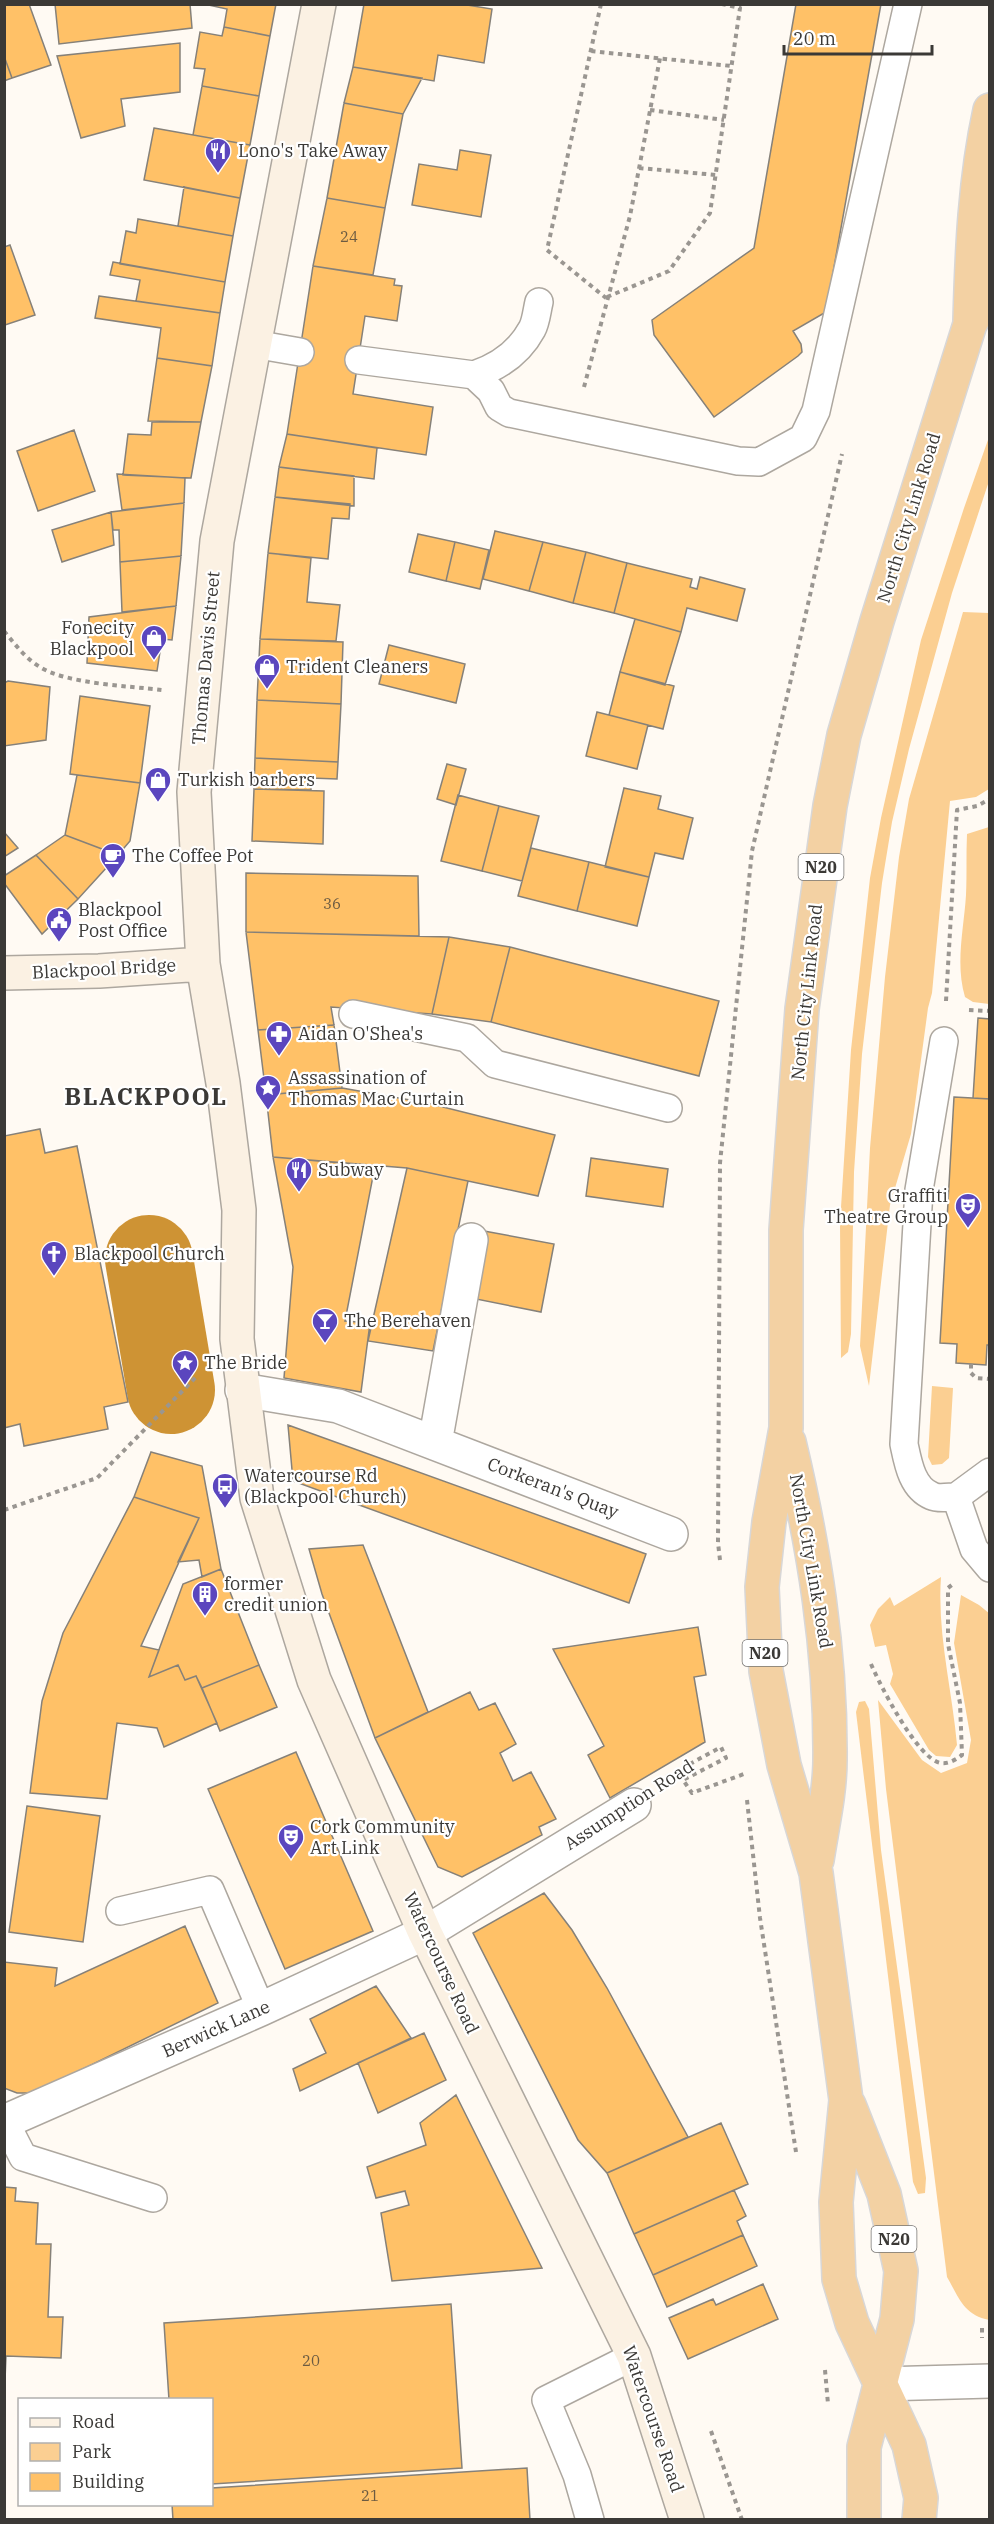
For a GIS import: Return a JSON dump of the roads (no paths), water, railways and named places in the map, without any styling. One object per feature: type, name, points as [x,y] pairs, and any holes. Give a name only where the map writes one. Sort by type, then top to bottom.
[{"type":"highway","name":"North City Link Road","points":[[970,324],[974,215],[982,143],[990,110]]},
{"type":"highway","name":"North City Link Road","points":[[919,2520],[921,2498],[909,2445],[852,2324],[839,2279],[836,2202],[846,2100],[816,1873],[784,1765],[766,1671],[762,1587],[769,1522],[786,1428],[786,1230],[802,1009],[830,806],[844,735],[877,621],[970,324],[990,289]]},
{"type":"highway","name":"North City Link Road","points":[[786,1428],[807,1517],[818,1578],[828,1663],[831,1762],[816,1873]]},
{"type":"highway","name":"North City Link Road","points":[[846,2100],[884,2194],[901,2271],[897,2319],[864,2447],[864,2520]]},
{"type":"street","name":"Thomas Davis Street","points":[[242,1390],[237,1340],[239,1210],[223,1083],[203,964],[195,792],[202,695],[218,542],[319,4]]},
{"type":"street","name":"Blackpool Bridge","points":[[4,973],[99,972],[203,964]]},
{"type":"street","points":[[435,1443],[471,1240]]},
{"type":"street","name":"Corkeran's Quay","points":[[242,1390],[338,1406],[671,1534]]},
{"type":"street","name":"Watercourse Road","points":[[242,1390],[257,1498],[314,1680],[425,1932],[634,2356],[687,2520]]},
{"type":"street","name":"Assumption Road","points":[[425,1932],[634,1805]]},
{"type":"street","name":"Berwick Lane","points":[[5,2122],[261,2009],[425,1932]]},
{"type":"street","points":[[882,2384],[990,2381]]},
{"type":"lane","points":[[474,375],[491,392],[499,407],[509,413],[573,428],[738,460],[759,462],[803,438],[816,411],[908,4]]},
{"type":"lane","points":[[358,360],[474,375],[493,369],[510,357],[532,329],[539,302]]},
{"type":"lane","points":[[254,344],[300,352]]},
{"type":"lane","points":[[353,1014],[467,1038],[495,1064],[668,1108]]},
{"type":"lane","points":[[944,1041],[920,1190],[904,1444],[910,1470],[920,1488],[933,1497],[956,1497],[990,1472]]},
{"type":"lane","points":[[956,1497],[969,1539],[985,1563]]},
{"type":"lane","points":[[120,1911],[210,1890],[261,2009]]},
{"type":"lane","points":[[5,2122],[23,2157],[153,2198]]},
{"type":"lane","points":[[590,2520],[577,2475],[546,2400],[634,2356]]},
{"type":"waterway","points":[[149,1259],[171,1390]]},
{"type":"place","name":"Lono's Take Away","points":[[218,174]]},
{"type":"place","name":"Fonecity Blackpool","points":[[154,661]]},
{"type":"place","name":"Trident Cleaners","points":[[267,690]]},
{"type":"place","name":"Turkish barbers","points":[[158,803]]},
{"type":"place","name":"The Coffee Pot","points":[[113,879]]},
{"type":"place","name":"Blackpool Post Office","points":[[59,943]]},
{"type":"place","name":"Aidan O'Shea's","points":[[279,1057]]},
{"type":"place","name":"Assassination of Thomas Mac Curtain","points":[[268,1111]]},
{"type":"place","name":"Subway","points":[[299,1193]]},
{"type":"place","name":"Graffiti Theatre Group","points":[[968,1229]]},
{"type":"place","name":"Blackpool Church","points":[[54,1277]]},
{"type":"place","name":"The Berehaven","points":[[325,1344]]},
{"type":"place","name":"The Bride","points":[[185,1386]]},
{"type":"place","name":"Watercourse Rd (Blackpool Church)","points":[[225,1509]]},
{"type":"place","name":"former credit union","points":[[205,1617]]},
{"type":"place","name":"Cork Community Art Link","points":[[291,1860]]},
{"type":"district","name":"BLACKPOOL","points":[[146,1097]]}]
